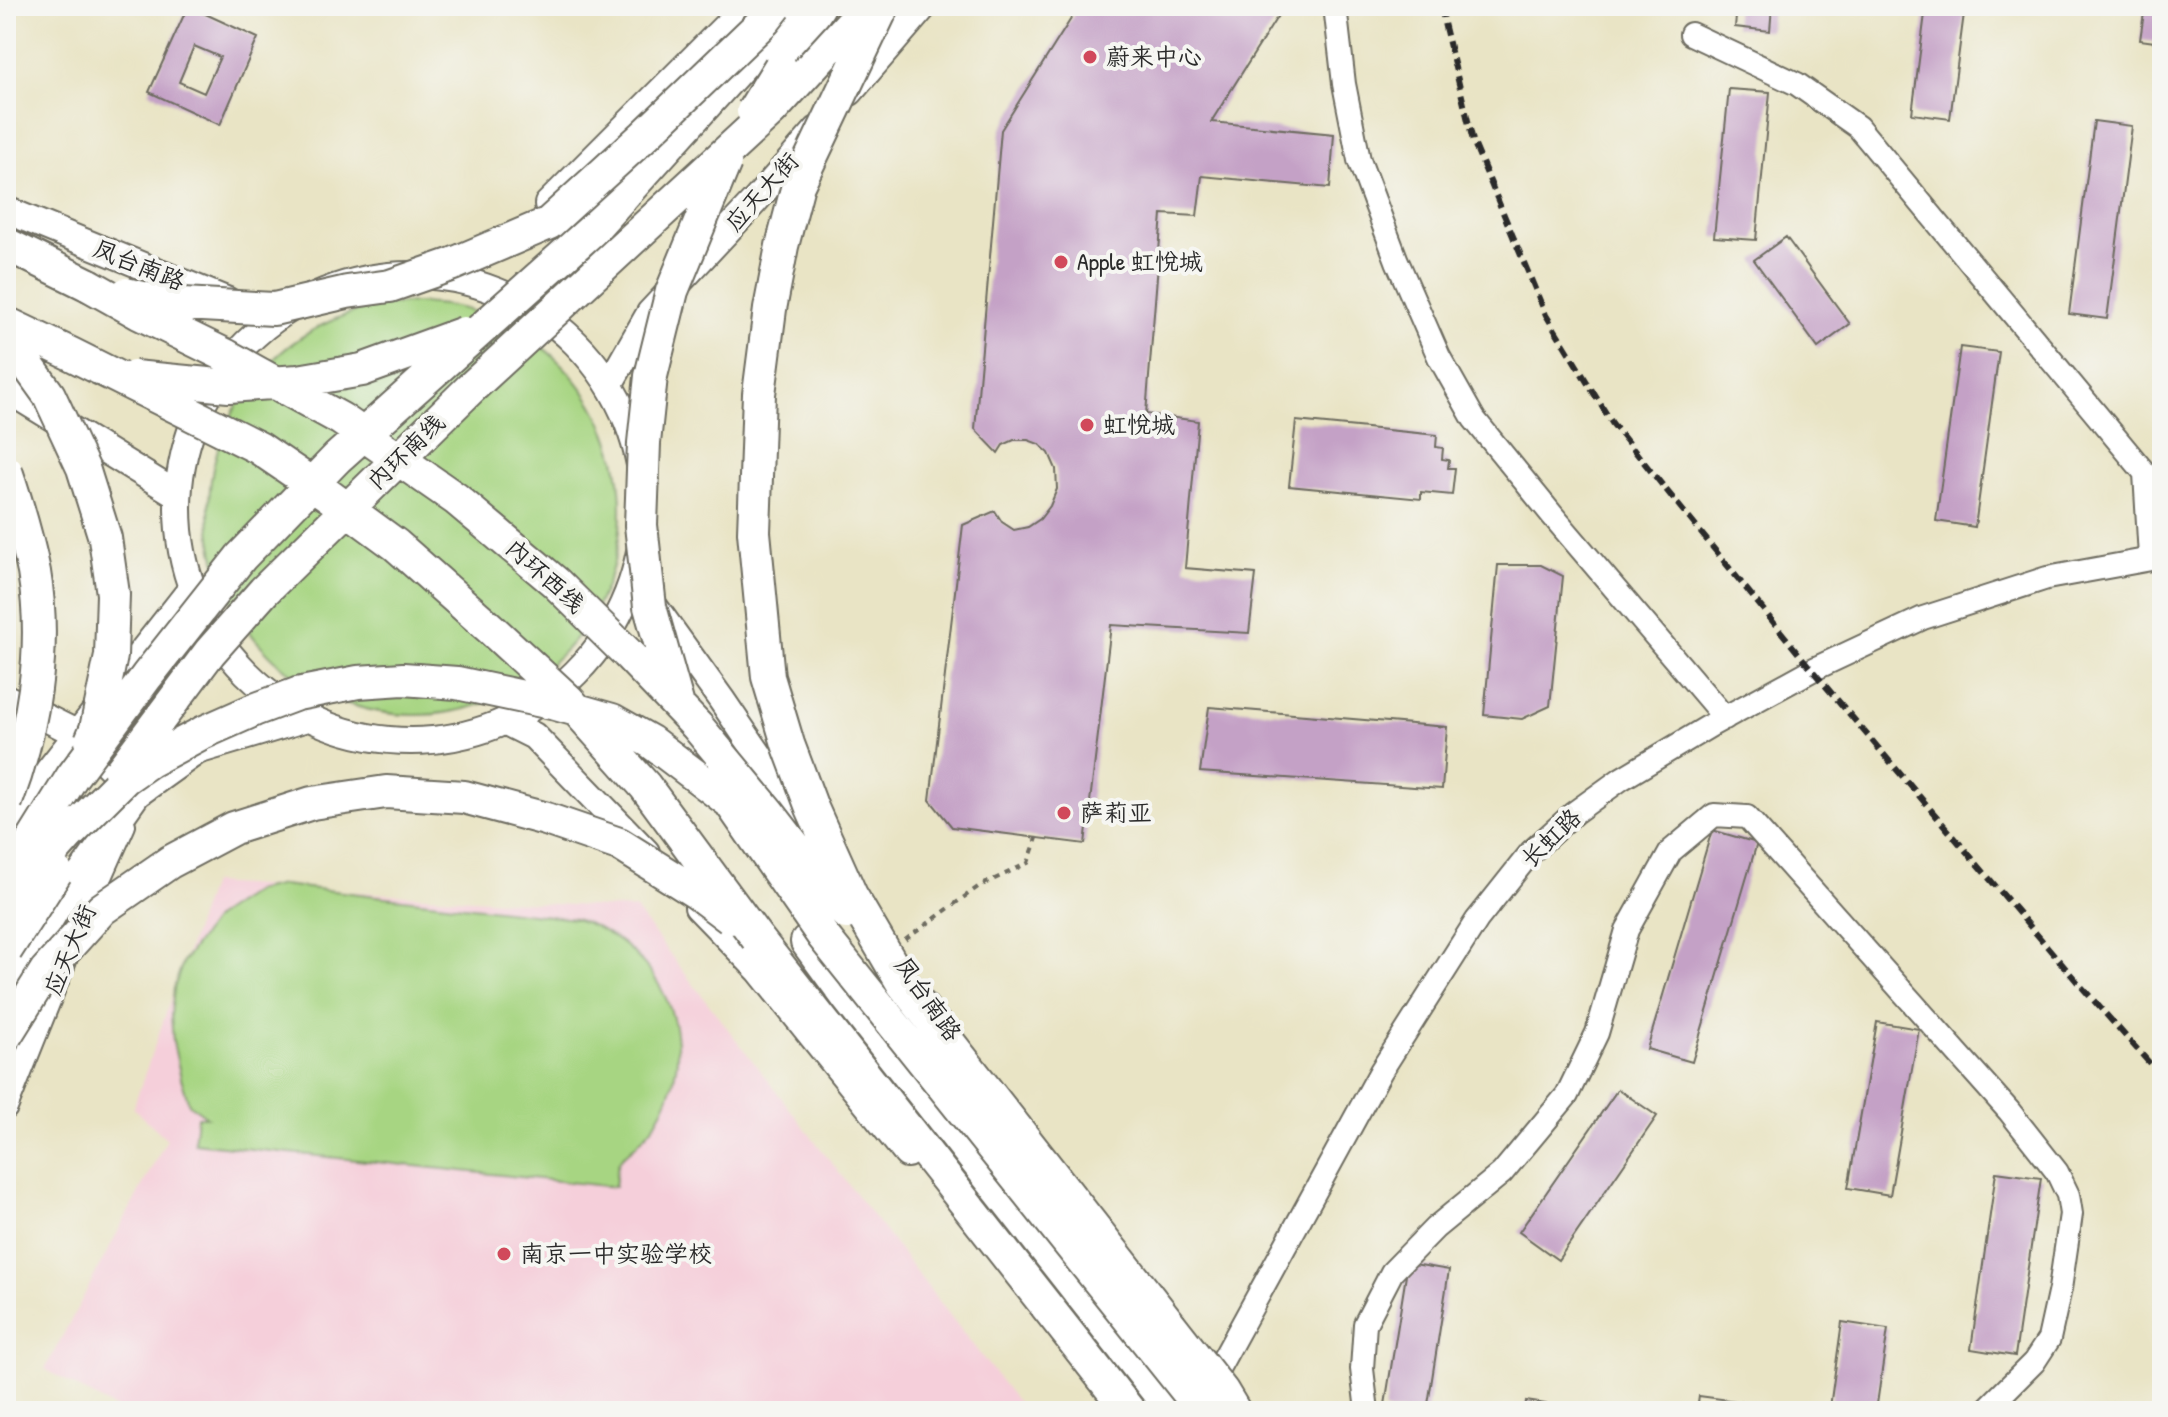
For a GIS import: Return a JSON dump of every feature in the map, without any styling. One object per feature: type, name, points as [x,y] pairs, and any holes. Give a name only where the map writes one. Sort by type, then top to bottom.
[{"type":"highway","points":[[6,244],[89,285],[165,303],[274,309],[347,292],[390,286],[453,264],[549,223],[644,136],[776,6]]},
{"type":"highway","name":"内环南线","points":[[6,883],[72,777],[241,557],[337,458],[591,231],[794,6]]},
{"type":"highway","points":[[819,6],[733,144],[672,291],[651,376],[644,443],[641,525],[650,607],[705,788],[736,836],[848,998],[1173,1411]]},
{"type":"highway","name":"内环南线","points":[[6,950],[111,785],[210,652],[264,591],[378,477],[771,111],[867,6]]},
{"type":"highway","points":[[883,6],[798,185],[770,309],[759,394],[754,532],[768,677],[812,808],[851,895],[903,984],[1203,1366],[1233,1411]]},
{"type":"highway","points":[[6,346],[77,367],[170,381],[229,386],[298,381],[362,370],[545,301],[624,247]]},
{"type":"highway","name":"内环西线","points":[[89,285],[341,419],[456,499],[555,582],[697,726],[903,984]]},
{"type":"highway","points":[[6,323],[259,448],[396,545],[568,700],[645,786],[757,938],[1129,1411]]},
{"type":"highway","points":[[6,335],[49,395],[83,468],[105,538],[113,594],[111,656],[96,729],[54,829],[6,917]]},
{"type":"highway","points":[[6,471],[21,516],[34,574],[39,629],[35,695],[18,770],[6,802]]},
{"type":"highway","points":[[6,905],[76,826],[125,778],[202,733],[297,694],[358,682],[403,679],[457,683],[556,704],[612,720],[651,742],[730,802],[823,936],[1206,1398]]},
{"type":"highway","points":[[6,1035],[46,971],[102,909],[170,862],[234,828],[312,803],[386,792],[464,797],[546,819],[619,844],[697,893],[757,938]]},
{"type":"main road","points":[[471,280],[746,6]]},
{"type":"main road","name":"应天大街","points":[[610,383],[650,313],[755,201],[924,6]]},
{"type":"main road","name":"凤台南路","points":[[6,210],[272,319]]},
{"type":"main road","points":[[402,273],[471,280],[525,303],[573,337],[610,383],[637,445],[645,512],[634,579],[606,638],[562,687],[506,722],[457,738],[406,743],[356,736],[307,718],[270,695],[237,664],[210,628],[192,588],[180,542],[178,495],[192,428],[224,367],[272,319],[334,286],[402,273]]},
{"type":"main road","points":[[6,389],[178,495]]},
{"type":"main road","name":"凤台南路","points":[[634,579],[721,699],[1206,1398],[1233,1411]]},
{"type":"main road","points":[[6,825],[192,588]]},
{"type":"main road","points":[[6,698],[76,733],[137,794]]},
{"type":"main road","name":"应天大街","points":[[6,992],[62,900],[137,794],[197,751],[307,718]]},
{"type":"main road","points":[[506,722],[534,736],[760,971],[973,1235],[1109,1411]]},
{"type":"street","points":[[1335,6],[1344,84],[1359,160],[1397,261],[1439,357],[1474,419],[1725,718]]},
{"type":"street","points":[[1691,34],[1797,84],[1858,127],[2153,473],[2156,557]]},
{"type":"street","name":"长虹路","points":[[1188,1411],[1206,1398],[1381,1071],[1477,920],[1531,852],[1574,813],[1621,779],[1725,718],[1812,670],[1923,618],[2047,578],[2156,557]]},
{"type":"street","name":"应天大街","points":[[6,1108],[137,794]]},
{"type":"street","points":[[1367,1411],[1362,1369],[1365,1324],[1392,1272],[1435,1228],[1502,1173],[1567,1095],[1597,1033],[1627,930],[1671,851],[1714,815],[1747,817],[2009,1111],[2057,1172],[2068,1195],[2071,1214],[2049,1339],[2034,1362],[1985,1411]]},
{"type":"path","points":[[893,949],[978,887],[1028,863],[1037,838]]},
{"type":"shaded area","name":"南京一中实验学校","points":[[211,883],[635,909],[1024,1411],[119,1411],[45,1369],[167,1139],[133,1108]]},
{"type":"green space","points":[[415,303],[455,307],[494,318],[530,337],[561,363],[587,394],[606,430],[617,469],[621,509],[617,549],[606,588],[587,624],[561,655],[530,681],[494,700],[455,711],[415,715],[375,711],[336,700],[300,681],[269,655],[243,624],[224,588],[213,549],[209,509],[213,469],[224,430],[243,394],[269,363],[300,337],[336,318],[375,307]]},
{"type":"green space","points":[[282,885],[575,919],[623,944],[644,964],[660,987],[671,1012],[677,1039],[676,1067],[669,1095],[656,1122],[619,1162],[615,1187],[194,1143],[197,1117],[207,1117],[189,1104],[181,1078],[173,1042],[171,1015],[174,988],[183,962],[215,918],[255,891]]},
{"type":"building","points":[[188,6],[258,38],[220,125],[149,92]],"holes":[[[194,46],[220,57],[204,93],[179,82]]]},
{"type":"building","name":"虹悦城","points":[[1079,6],[1284,6],[1211,122],[1334,134],[1330,188],[1202,176],[1197,216],[1162,214],[1146,414],[1198,421],[1185,568],[1256,574],[1249,633],[1111,625],[1085,844],[952,827],[930,800],[963,525],[995,511],[1002,522],[1014,530],[1028,527],[1040,519],[1050,506],[1057,489],[1056,469],[1049,453],[1039,444],[1014,440],[1003,445],[998,453],[975,429],[1001,130]]},
{"type":"building","points":[[1737,6],[1772,6],[1770,31],[1735,27]]},
{"type":"building","points":[[1926,6],[1965,6],[1950,119],[1912,114]]},
{"type":"building","points":[[2145,6],[2162,6],[2162,43],[2140,40]]},
{"type":"building","points":[[1729,89],[1770,92],[1756,240],[1714,237]]},
{"type":"building","points":[[2094,121],[2132,126],[2107,319],[2069,314]]},
{"type":"building","points":[[1786,237],[1850,324],[1818,348],[1754,260]]},
{"type":"building","points":[[1960,347],[1999,352],[1975,527],[1936,521]]},
{"type":"building","points":[[1296,421],[1437,435],[1436,447],[1443,448],[1442,459],[1449,460],[1448,468],[1455,468],[1452,495],[1421,492],[1421,499],[1289,486]]},
{"type":"building","points":[[1498,565],[1541,565],[1563,576],[1550,706],[1522,719],[1484,715]]},
{"type":"building","points":[[1209,707],[1447,727],[1442,789],[1200,772]]},
{"type":"building","points":[[1712,830],[1757,843],[1692,1062],[1647,1049]]},
{"type":"building","points":[[1877,1022],[1919,1029],[1890,1195],[1848,1188]]},
{"type":"building","points":[[1618,1089],[1657,1116],[1558,1260],[1519,1232]]},
{"type":"building","points":[[1996,1172],[2041,1178],[2015,1356],[1971,1349]]},
{"type":"building","points":[[1408,1263],[1449,1270],[1427,1411],[1384,1411]]},
{"type":"building","points":[[1842,1322],[1888,1329],[1876,1411],[1830,1407]]},
{"type":"building","points":[[1699,1396],[1744,1402],[1742,1411],[1697,1411]]},
{"type":"building","points":[[1526,1401],[1572,1408],[1572,1411],[1525,1411]]},
{"type":"railway","points":[[1442,6],[1473,141],[1546,315],[1612,423],[1812,670],[2162,1077]]},
{"type":"place","name":"蔚来中心","points":[[1090,57]]},
{"type":"place","name":"Apple 虹悦城","points":[[1061,262]]},
{"type":"place","name":"虹悦城","points":[[1087,425]]},
{"type":"place","name":"萨莉亚","points":[[1064,813]]},
{"type":"place","name":"南京一中实验学校","points":[[504,1254]]}]
